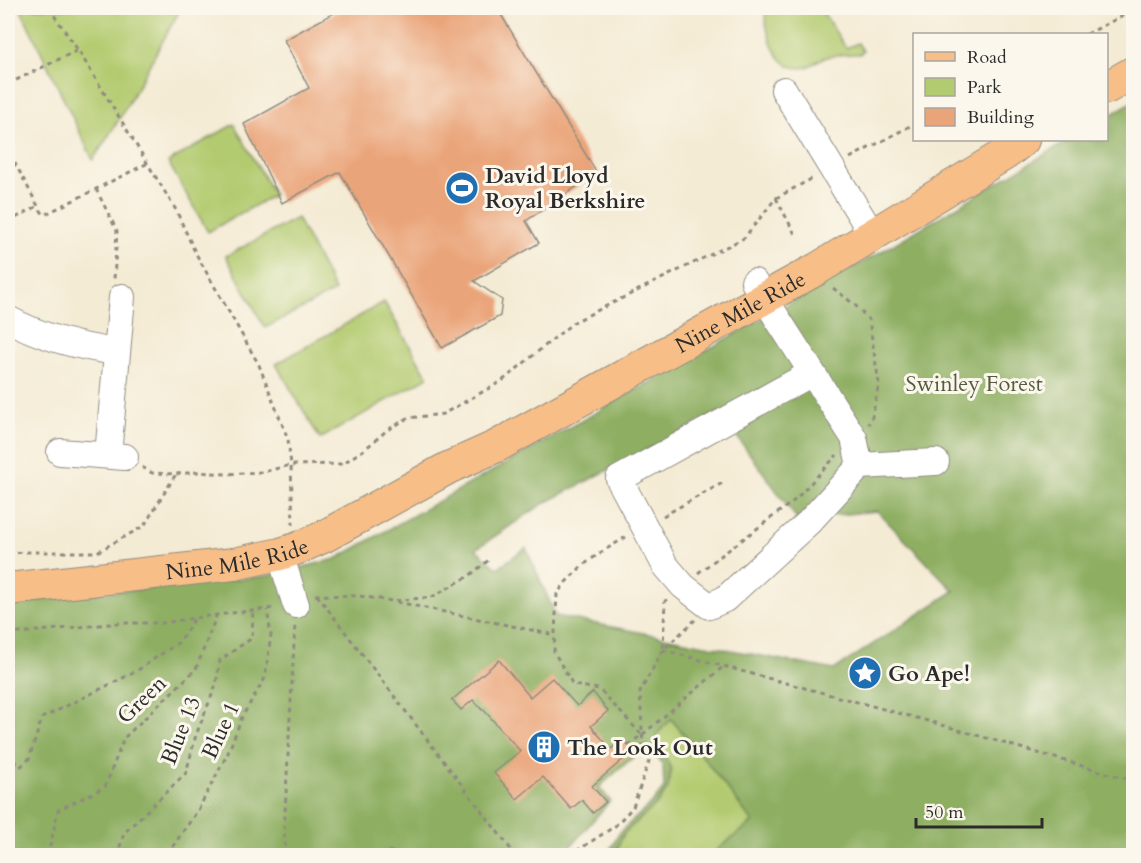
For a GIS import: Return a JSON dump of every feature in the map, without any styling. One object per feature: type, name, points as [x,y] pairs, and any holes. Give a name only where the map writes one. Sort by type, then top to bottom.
[{"type":"main road","points":[[1108,87],[1134,72]]},
{"type":"main road","name":"Nine Mile Ride","points":[[868,227],[1000,141]]},
{"type":"main road","name":"Nine Mile Ride","points":[[8,589],[234,564],[288,551],[323,537],[448,468],[490,434],[760,290],[868,227],[1005,153],[1022,141]]},
{"type":"street","points":[[784,90],[868,227]]},
{"type":"street","points":[[760,290],[854,438],[849,459],[809,522],[725,599],[709,606],[683,586],[665,565],[619,479],[812,373]]},
{"type":"street","points":[[60,452],[117,456],[117,352],[122,297]]},
{"type":"street","points":[[8,322],[89,348],[117,352]]},
{"type":"street","points":[[849,459],[936,462]]},
{"type":"street","points":[[288,551],[306,600]]},
{"type":"path","points":[[49,8],[78,50],[176,210],[195,252],[259,365],[288,439],[293,530],[288,551]]},
{"type":"path","points":[[1089,33],[1134,10]]},
{"type":"path","points":[[8,84],[78,50]]},
{"type":"path","points":[[846,160],[913,125]]},
{"type":"path","points":[[8,159],[12,158],[44,215],[148,163]]},
{"type":"path","points":[[117,456],[152,473],[176,474],[262,472],[291,465],[342,464],[365,449],[386,431],[408,418],[443,414],[502,381],[574,322],[744,238],[776,198],[818,176]]},
{"type":"path","points":[[96,189],[117,231],[113,277],[122,297]]},
{"type":"path","points":[[776,198],[796,236]]},
{"type":"path","points":[[8,222],[38,206]]},
{"type":"path","points":[[830,286],[855,305],[869,320],[879,384],[871,421],[863,429]]},
{"type":"path","points":[[694,576],[849,459]]},
{"type":"path","points":[[8,554],[97,552],[144,526],[176,474]]},
{"type":"path","points":[[642,735],[599,689],[573,685],[554,652],[557,594],[582,566],[600,553],[726,481]]},
{"type":"path","points":[[392,601],[432,597],[469,576],[490,559]]},
{"type":"path","points":[[306,600],[358,596],[555,635]]},
{"type":"path","points":[[663,650],[665,601],[671,596]]},
{"type":"path","points":[[286,855],[284,831],[306,600]]},
{"type":"path","points":[[306,600],[516,855]]},
{"type":"path","points":[[569,855],[615,826],[633,807],[649,761],[643,748],[640,692],[663,650],[709,606]]},
{"type":"path","name":"Blue 1","points":[[171,855],[173,846],[198,810],[228,753],[242,717],[265,678],[271,635],[267,610]]},
{"type":"path","name":"Blue 13","points":[[117,855],[124,833],[186,772],[196,735],[216,685],[220,660],[252,638],[252,611],[217,614]]},
{"type":"path","points":[[8,634],[120,623],[163,623],[217,614]]},
{"type":"path","name":"Green","points":[[48,855],[58,810],[105,787],[124,738],[196,669],[217,614]]},
{"type":"path","name":"Green","points":[[8,735],[12,759],[20,767],[29,759],[42,718],[135,672],[179,642],[196,618]]},
{"type":"path","points":[[663,650],[928,721],[1134,781]]},
{"type":"path","points":[[628,745],[724,666]]},
{"type":"path","points":[[381,855],[389,851],[405,855]]},
{"type":"green space","points":[[20,8],[181,8],[120,118],[93,160]]},
{"type":"green space","points":[[765,8],[820,8],[846,48],[858,43],[863,51],[860,54],[829,57],[807,67],[796,68],[780,58],[774,49],[767,28]]},
{"type":"green space","name":"Swinley Forest","points":[[1133,101],[1133,855],[710,855],[753,822],[671,719],[657,734],[661,749],[671,769],[668,788],[656,805],[624,833],[614,855],[607,855],[620,832],[653,802],[664,788],[663,765],[647,745],[599,787],[610,801],[570,847],[574,855],[8,855],[8,603],[266,576],[336,559],[879,253],[1067,141],[1108,141],[1108,116]],"holes":[[[719,412],[797,519],[877,511],[954,591],[834,670],[556,616],[526,548],[497,568],[476,549],[543,504]]]},
{"type":"green space","points":[[234,124],[274,195],[208,232],[168,162]]},
{"type":"green space","points":[[297,218],[335,291],[265,328],[226,256]]},
{"type":"green space","points":[[384,302],[428,377],[320,439],[276,364]]},
{"type":"green space","points":[[671,719],[753,822],[710,855],[614,856],[624,833],[656,805],[668,788],[671,769],[661,749],[657,734]]},
{"type":"building","name":"David Lloyd Royal Berkshire","points":[[343,8],[497,8],[597,173],[526,221],[539,243],[474,281],[502,300],[500,316],[442,348],[340,172],[282,203],[244,124],[309,88],[284,40]]},
{"type":"building","name":"The Look Out","points":[[499,660],[530,697],[552,678],[577,706],[593,692],[608,711],[591,726],[611,749],[623,739],[633,751],[592,786],[606,802],[593,813],[582,800],[571,809],[543,777],[517,799],[494,773],[520,751],[473,700],[461,710],[452,700]]},
{"type":"place","name":"David Lloyd Royal Berkshire","points":[[462,188]]},
{"type":"place","name":"Go Ape!","points":[[865,673]]},
{"type":"place","name":"The Look Out","points":[[544,747]]}]
